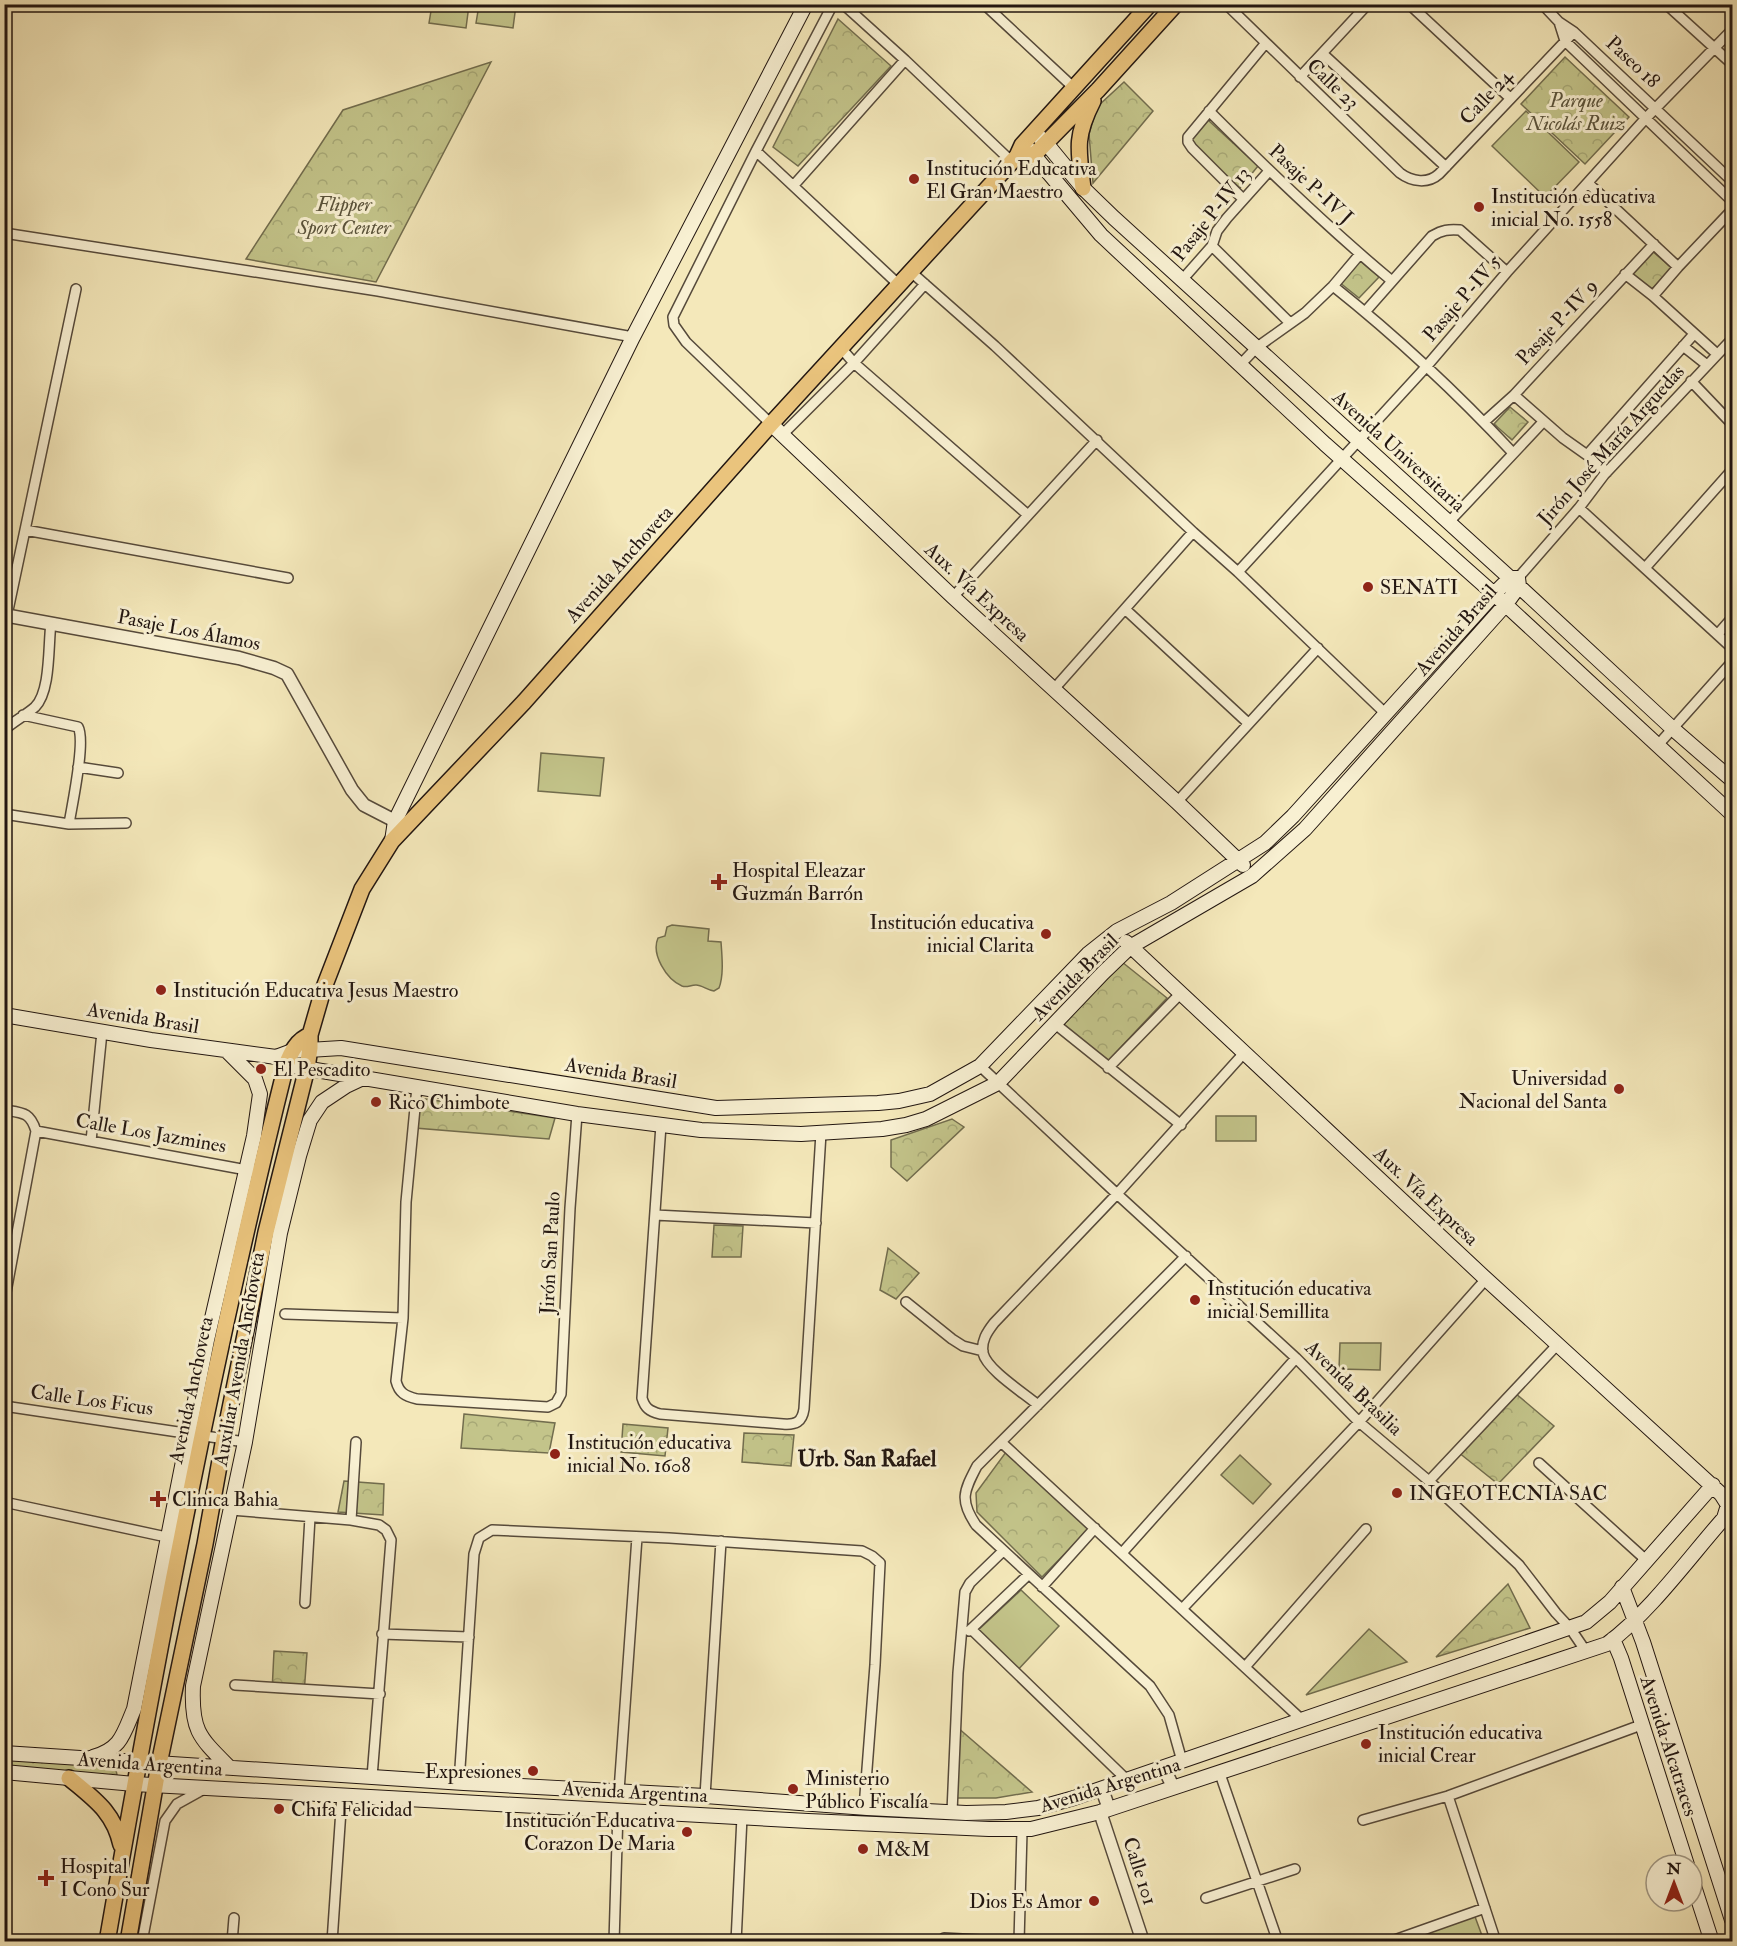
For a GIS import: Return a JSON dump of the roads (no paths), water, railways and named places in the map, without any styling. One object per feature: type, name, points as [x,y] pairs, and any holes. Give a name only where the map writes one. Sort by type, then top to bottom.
[{"type":"main road","points":[[392,841],[395,821],[633,337],[806,4]]},
{"type":"main road","name":"Avenida Anchoveta","points":[[128,1941],[159,1764],[266,1232],[307,1068],[310,1042],[323,990],[362,890],[392,841],[524,702],[771,424],[910,271],[1021,154],[1034,132],[1150,4]]},
{"type":"main road","name":"Avenida Anchoveta","points":[[1021,154],[1046,143],[1176,4]]},
{"type":"main road","points":[[1083,188],[1078,146],[1081,129],[1098,90]]},
{"type":"main road","points":[[1034,132],[1046,143]]},
{"type":"main road","name":"Avenida Universitaria","points":[[1046,143],[1083,188],[1182,280],[1516,581],[1672,728],[1732,780]]},
{"type":"main road","points":[[1021,154],[1101,235],[1325,444],[1506,604],[1658,745],[1730,808]]},
{"type":"main road","name":"Aux. Vía Expresa","points":[[771,424],[953,597],[1177,802],[1252,876]]},
{"type":"main road","name":"Avenida Brasil","points":[[310,1042],[716,1108],[878,1103],[930,1094],[980,1066],[1088,954],[1117,932],[1171,903],[1265,843],[1293,816],[1494,594],[1516,581]]},
{"type":"main road","name":"Avenida Brasil","points":[[4,1015],[102,1032],[285,1058],[307,1068],[417,1088],[661,1125],[727,1132],[821,1132],[882,1129],[906,1125],[926,1119],[998,1083],[1130,947],[1252,876],[1305,829],[1506,604],[1516,581]]},
{"type":"main road","name":"Aux. Vía Expresa","points":[[1117,932],[1130,947],[1486,1279],[1713,1485]]},
{"type":"main road","name":"Avenida Anchoveta","points":[[107,1941],[175,1539],[195,1434],[253,1171],[285,1058],[305,1037],[310,1042]]},
{"type":"main road","points":[[227,1051],[255,1079],[260,1094],[254,1136],[253,1171]]},
{"type":"main road","name":"Auxiliar Avenida Anchoveta","points":[[230,1768],[203,1740],[195,1725],[192,1709],[193,1686],[245,1442],[280,1233],[310,1120],[322,1102],[363,1078]]},
{"type":"main road","points":[[878,1103],[882,1129]]},
{"type":"main road","points":[[1713,1485],[1622,1587],[1635,1620],[1732,1920]]},
{"type":"main road","name":"Avenida Argentina","points":[[4,1772],[134,1784],[1022,1831],[1104,1811],[1607,1644],[1635,1620],[1724,1518],[1728,1505],[1713,1485]]},
{"type":"main road","points":[[86,1759],[107,1753],[121,1741],[134,1709],[175,1539]]},
{"type":"main road","name":"Avenida Argentina","points":[[4,1754],[705,1796],[864,1808],[1006,1812],[1038,1808],[1102,1789],[1570,1628],[1586,1622],[1610,1602],[1622,1587]]},
{"type":"main road","name":"Avenida Alcatraces","points":[[1612,1639],[1621,1658],[1683,1853]]},
{"type":"main road","points":[[69,1778],[106,1810],[117,1828],[123,1852]]},
{"type":"main road","points":[[1703,1913],[1712,1941]]},
{"type":"street","points":[[833,4],[756,151],[898,284]]},
{"type":"street","points":[[843,4],[905,60],[1021,154]]},
{"type":"street","points":[[984,4],[1073,87]]},
{"type":"street","name":"Calle 23","points":[[1226,4],[1401,173],[1412,180],[1421,181]]},
{"type":"street","points":[[1351,4],[1360,13]]},
{"type":"street","points":[[1300,77],[1368,4]]},
{"type":"street","points":[[1409,4],[1510,98]]},
{"type":"street","points":[[1542,4],[1559,22]]},
{"type":"street","points":[[1666,4],[1732,64]]},
{"type":"street","name":"Paseo 18","points":[[1559,22],[1574,32],[1732,181]]},
{"type":"street","name":"Paseo 18","points":[[1559,22],[1565,41],[1732,201]]},
{"type":"street","name":"Pasaje P-IV 5","points":[[1238,572],[1426,367],[1507,272],[1589,184],[1646,118],[1716,49],[1732,30]]},
{"type":"street","name":"Calle 24","points":[[1421,181],[1434,178],[1446,167],[1574,32]]},
{"type":"street","points":[[1243,199],[1188,142],[1191,132],[1265,44]]},
{"type":"street","points":[[1323,54],[1446,167]]},
{"type":"street","points":[[794,185],[905,60]]},
{"type":"street","name":"Pasaje P-IV J","points":[[1209,111],[1269,171],[1392,281]]},
{"type":"street","name":"Aux. Vía Expresa","points":[[756,151],[673,317],[678,334],[771,424]]},
{"type":"street","name":"Pasaje P-IV 13","points":[[1182,280],[1212,246],[1217,231],[1269,171]]},
{"type":"street","points":[[1589,184],[1678,267]]},
{"type":"street","points":[[1653,296],[1732,210]]},
{"type":"street","points":[[1365,312],[1432,236],[1441,231],[1460,230],[1507,272]]},
{"type":"street","points":[[4,233],[366,289],[633,337]]},
{"type":"street","name":"Pasaje P-IV 9","points":[[1484,422],[1514,394],[1654,244]]},
{"type":"street","points":[[1212,246],[1289,322]]},
{"type":"street","points":[[1240,365],[1256,348],[1289,322],[1305,313],[1333,286],[1360,254]]},
{"type":"street","points":[[910,271],[1097,440],[1386,714]]},
{"type":"street","points":[[1625,274],[1717,354]]},
{"type":"street","points":[[782,435],[854,363],[925,284]]},
{"type":"street","points":[[1333,286],[1426,367],[1513,453]]},
{"type":"street","points":[[6,615],[76,289]]},
{"type":"street","points":[[1587,454],[1694,334]]},
{"type":"street","name":"Jirón José María Arguedas","points":[[1516,581],[1607,472],[1732,339]]},
{"type":"street","points":[[1683,346],[1707,365]]},
{"type":"street","points":[[842,348],[854,363],[1028,515]]},
{"type":"street","points":[[1691,381],[1732,424]]},
{"type":"street","points":[[1514,394],[1543,422],[1587,454],[1607,472]]},
{"type":"street","points":[[1449,522],[1543,422]]},
{"type":"street","points":[[953,597],[1097,440]]},
{"type":"street","points":[[1645,568],[1732,470]]},
{"type":"street","points":[[1579,508],[1732,648]]},
{"type":"street","points":[[25,530],[288,578]]},
{"type":"street","points":[[1054,688],[1193,532]]},
{"type":"street","points":[[1125,609],[1248,723]]},
{"type":"street","name":"Pasaje Los Álamos","points":[[6,615],[239,657],[287,674],[352,790],[364,805],[395,821]]},
{"type":"street","points":[[1718,634],[1732,618]]},
{"type":"street","points":[[4,730],[34,708],[41,700],[46,679],[51,623]]},
{"type":"street","points":[[1177,802],[1318,648]]},
{"type":"street","points":[[1658,745],[1732,662]]},
{"type":"street","points":[[22,715],[78,727],[81,732],[69,824]]},
{"type":"street","points":[[78,767],[118,773]]},
{"type":"street","points":[[4,814],[69,824],[126,823]]},
{"type":"street","points":[[1108,1068],[1180,994]]},
{"type":"street","points":[[1054,1023],[1180,1125]]},
{"type":"street","points":[[91,1141],[102,1032]]},
{"type":"street","points":[[1038,1405],[986,1360],[982,1351],[985,1335],[1117,1194],[1244,1053]]},
{"type":"street","name":"Avenida Brasilia","points":[[980,1066],[1296,1358],[1359,1422],[1429,1481],[1519,1565],[1586,1650]]},
{"type":"street","points":[[285,1314],[403,1318],[406,1202],[417,1088]]},
{"type":"street","points":[[4,1110],[27,1114],[33,1121],[36,1131],[4,1303]]},
{"type":"street","name":"Jirón San Paulo","points":[[403,1318],[396,1381],[398,1390],[405,1396],[417,1399],[549,1407],[556,1402],[561,1394],[570,1208],[578,1114]]},
{"type":"street","points":[[661,1125],[642,1398],[644,1406],[660,1414],[783,1424],[799,1422],[803,1416],[821,1132]]},
{"type":"street","name":"Calle Los Jazmines","points":[[36,1131],[253,1171]]},
{"type":"street","points":[[655,1215],[816,1223]]},
{"type":"street","points":[[1182,1761],[1169,1715],[1150,1686],[976,1525],[967,1512],[965,1490],[977,1466],[1186,1256]]},
{"type":"street","points":[[1182,1609],[1359,1422],[1486,1279]]},
{"type":"street","points":[[906,1302],[938,1329],[963,1346],[982,1351]]},
{"type":"street","points":[[1429,1481],[1558,1344]]},
{"type":"street","points":[[1122,1553],[1296,1358]]},
{"type":"street","name":"Calle Los Ficus","points":[[4,1406],[245,1442]]},
{"type":"street","points":[[351,1520],[356,1442]]},
{"type":"street","points":[[1001,1442],[1302,1720]]},
{"type":"street","points":[[1539,1463],[1646,1560]]},
{"type":"street","points":[[4,1502],[175,1539]]},
{"type":"street","points":[[231,1510],[351,1520],[379,1525],[386,1530],[391,1540],[372,1777]]},
{"type":"street","points":[[305,1603],[309,1517]]},
{"type":"street","points":[[1042,1587],[1095,1528]]},
{"type":"street","points":[[1245,1667],[1366,1529]]},
{"type":"street","points":[[459,1783],[474,1554],[479,1538],[492,1530],[721,1541],[862,1551],[880,1563],[864,1808]]},
{"type":"street","points":[[619,1791],[638,1537]]},
{"type":"street","points":[[705,1796],[721,1541]]},
{"type":"street","points":[[951,1812],[958,1673],[965,1592],[970,1583],[1002,1551]]},
{"type":"street","points":[[962,1636],[1028,1575]]},
{"type":"street","points":[[971,1629],[1127,1780]]},
{"type":"street","points":[[382,1634],[469,1637]]},
{"type":"street","points":[[235,1685],[380,1694]]},
{"type":"street","points":[[1363,1820],[1448,1796],[1641,1725]]},
{"type":"street","points":[[1164,1768],[1173,1787]]},
{"type":"street","points":[[1220,1771],[1278,1941]]},
{"type":"street","points":[[535,1806],[536,1786]]},
{"type":"street","points":[[142,1941],[165,1821],[177,1804],[207,1788]]},
{"type":"street","name":"Calle 101","points":[[1102,1789],[1104,1811],[1143,1941]]},
{"type":"street","points":[[332,1941],[342,1795]]},
{"type":"street","points":[[1448,1796],[1496,1941]]},
{"type":"street","points":[[1074,1798],[1079,1818]]},
{"type":"street","points":[[808,1803],[808,1821]]},
{"type":"street","points":[[614,1941],[618,1810]]},
{"type":"street","points":[[736,1941],[742,1817]]},
{"type":"street","points":[[944,1938],[1019,1941],[1022,1831]]},
{"type":"street","points":[[1206,1898],[1295,1869]]},
{"type":"street","points":[[1389,1941],[1485,1908]]},
{"type":"street","points":[[232,1941],[234,1918]]},
{"type":"place","name":"Institución Educativa El Gran Maestro","points":[[914,179]]},
{"type":"place","name":"Institución educativa inicial No. 1558","points":[[1479,207]]},
{"type":"place","name":"SENATI","points":[[1368,587]]},
{"type":"place","name":"Hospital Eleazar Guzmán Barrón","points":[[719,882]]},
{"type":"place","name":"Institución educativa inicial Clarita","points":[[1046,934]]},
{"type":"place","name":"Institución Educativa Jesus Maestro","points":[[161,990]]},
{"type":"place","name":"El Pescadito","points":[[261,1069]]},
{"type":"place","name":"Universidad Nacional del Santa","points":[[1619,1089]]},
{"type":"place","name":"Rico Chimbote","points":[[376,1102]]},
{"type":"place","name":"Institución educativa inicial Semillita","points":[[1195,1300]]},
{"type":"place","name":"Institución educativa inicial No. 1608","points":[[555,1454]]},
{"type":"place","name":"INGEOTECNIA SAC","points":[[1397,1493]]},
{"type":"place","name":"Clinica Bahia","points":[[158,1499]]},
{"type":"place","name":"Institución educativa inicial Crear","points":[[1366,1744]]},
{"type":"place","name":"Expresiones","points":[[533,1771]]},
{"type":"place","name":"Ministerio Público Fiscalía","points":[[793,1789]]},
{"type":"place","name":"Chifa Felicidad","points":[[279,1809]]},
{"type":"place","name":"Institución Educativa Corazon De Maria","points":[[687,1832]]},
{"type":"place","name":"M&M","points":[[863,1849]]},
{"type":"place","name":"Hospital I Cono Sur","points":[[46,1878]]},
{"type":"place","name":"Dios Es Amor","points":[[1094,1901]]},
{"type":"district","name":"Urb. San Rafael","points":[[867,1459]]},
{"type":"park label","name":"Parque Nicolás Ruiz","points":[[1576,112]]},
{"type":"park label","name":"Flipper Sport Center","points":[[344,216]]}]
